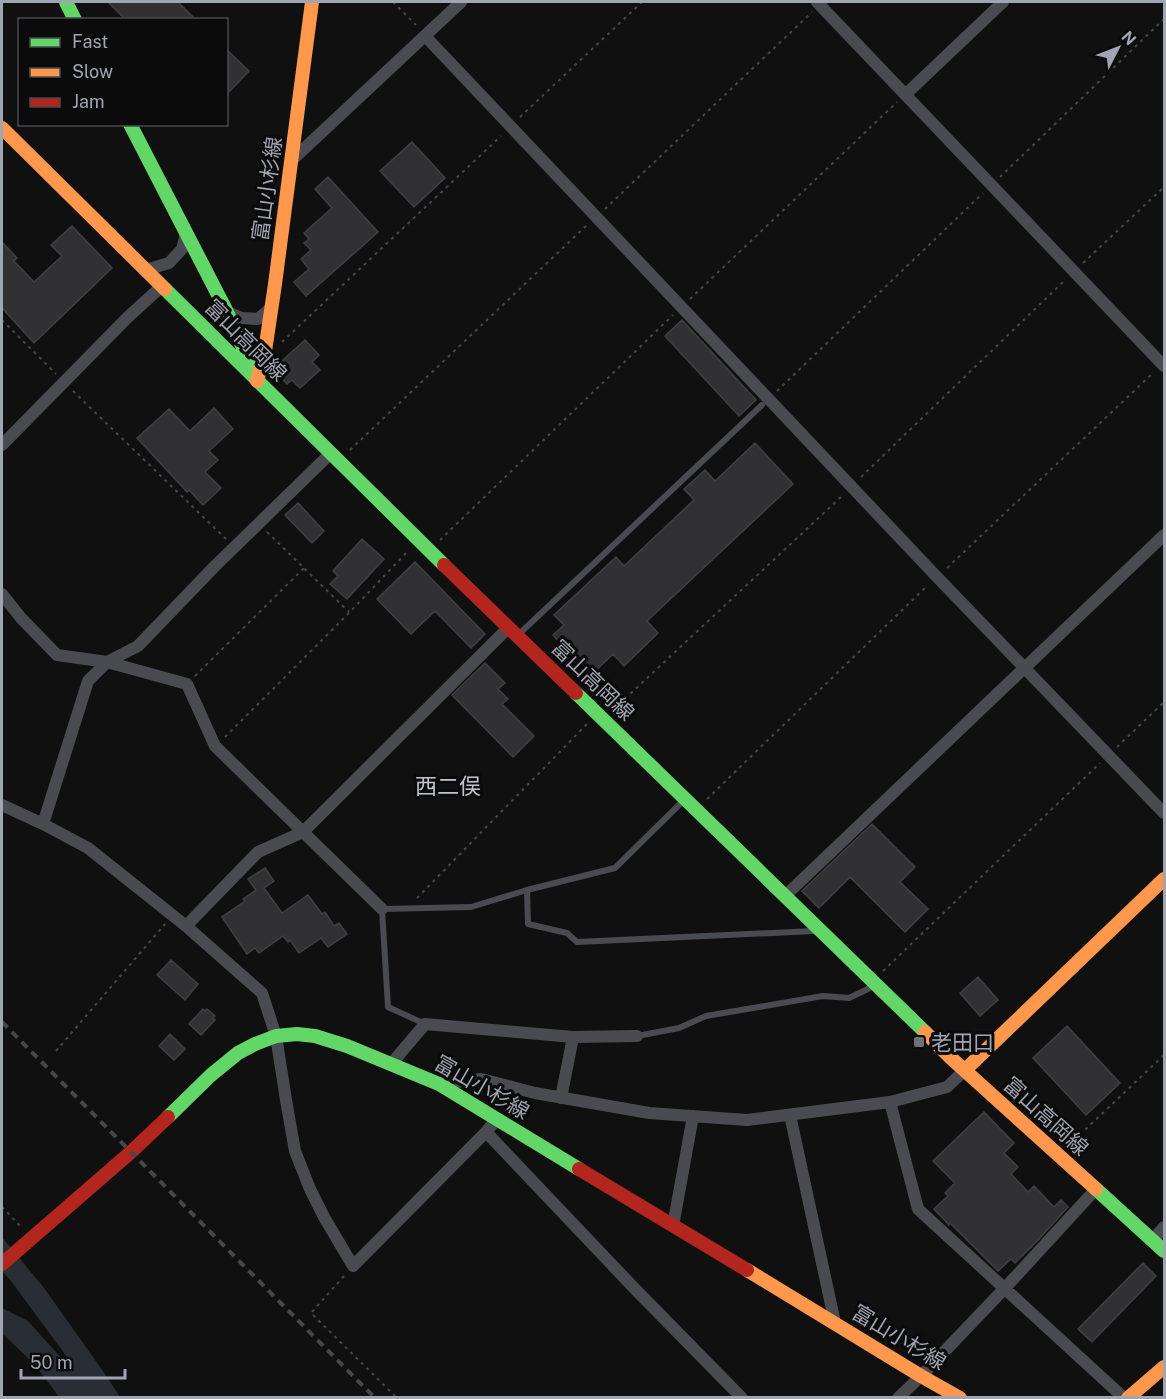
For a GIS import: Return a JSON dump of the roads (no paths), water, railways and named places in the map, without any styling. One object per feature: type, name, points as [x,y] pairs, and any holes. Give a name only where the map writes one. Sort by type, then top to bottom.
[{"type":"main road","points":[[66,2],[74,18]]},
{"type":"main road","name":"富山小杉線","points":[[257,381],[265,351],[272,307],[312,2]]},
{"type":"main road","points":[[131,126],[227,312],[257,381]]},
{"type":"main road","name":"富山高岡線","points":[[2,128],[418,540],[820,931],[965,1070],[1164,1251]]},
{"type":"main road","points":[[965,1070],[1164,879]]},
{"type":"main road","name":"富山小杉線","points":[[2,1264],[131,1152],[211,1075],[238,1053],[276,1036],[297,1034],[315,1036],[392,1063],[439,1084],[960,1398]]},
{"type":"main road","points":[[1126,1398],[1164,1367]]},
{"type":"street","points":[[292,160],[461,2]]},
{"type":"street","points":[[906,94],[1003,2]]},
{"type":"street","points":[[819,3],[1163,365]]},
{"type":"street","points":[[425,35],[681,308],[765,402],[851,487],[1164,813]]},
{"type":"street","points":[[145,270],[170,263],[182,249],[186,234]]},
{"type":"street","points":[[2,445],[128,317],[162,286]]},
{"type":"street","points":[[227,312],[242,318],[258,319],[272,307]]},
{"type":"street","points":[[43,824],[88,681],[107,662],[138,646],[259,523],[335,457]]},
{"type":"street","points":[[785,896],[1164,535]]},
{"type":"street","points":[[2,598],[57,655],[107,662],[187,684],[215,746],[382,909]]},
{"type":"street","points":[[186,926],[258,852],[303,831],[513,631]]},
{"type":"street","points":[[2,805],[88,848],[173,915],[262,993],[276,1036],[295,1151],[310,1189],[353,1266],[497,1119]]},
{"type":"street","points":[[392,1063],[425,1024],[573,1037],[637,1036]]},
{"type":"street","points":[[561,1098],[573,1037]]},
{"type":"street","points":[[439,1084],[481,1079],[535,1093],[649,1113],[747,1120],[890,1102],[947,1087],[965,1070]]},
{"type":"street","points":[[890,1102],[918,1209],[1126,1398]]},
{"type":"street","points":[[790,1114],[835,1323]]},
{"type":"street","points":[[673,1226],[693,1116]]},
{"type":"street","points":[[486,1132],[742,1398]]},
{"type":"street","points":[[898,1398],[1005,1288],[1096,1189]]},
{"type":"street","points":[[1152,1240],[1164,1227]]},
{"type":"lane","points":[[513,631],[765,402]]},
{"type":"lane","points":[[425,1024],[388,1008],[382,909],[471,907],[526,890],[615,868],[685,799]]},
{"type":"lane","points":[[526,890],[528,924],[567,933],[577,942],[820,931]]},
{"type":"lane","points":[[637,1036],[679,1028],[706,1016],[823,996],[849,998],[874,983]]},
{"type":"railway","points":[[2,1022],[375,1398]]},
{"type":"place","name":"老田口","points":[[919,1042]]},
{"type":"district","name":"西二俣","points":[[448,786]]}]
